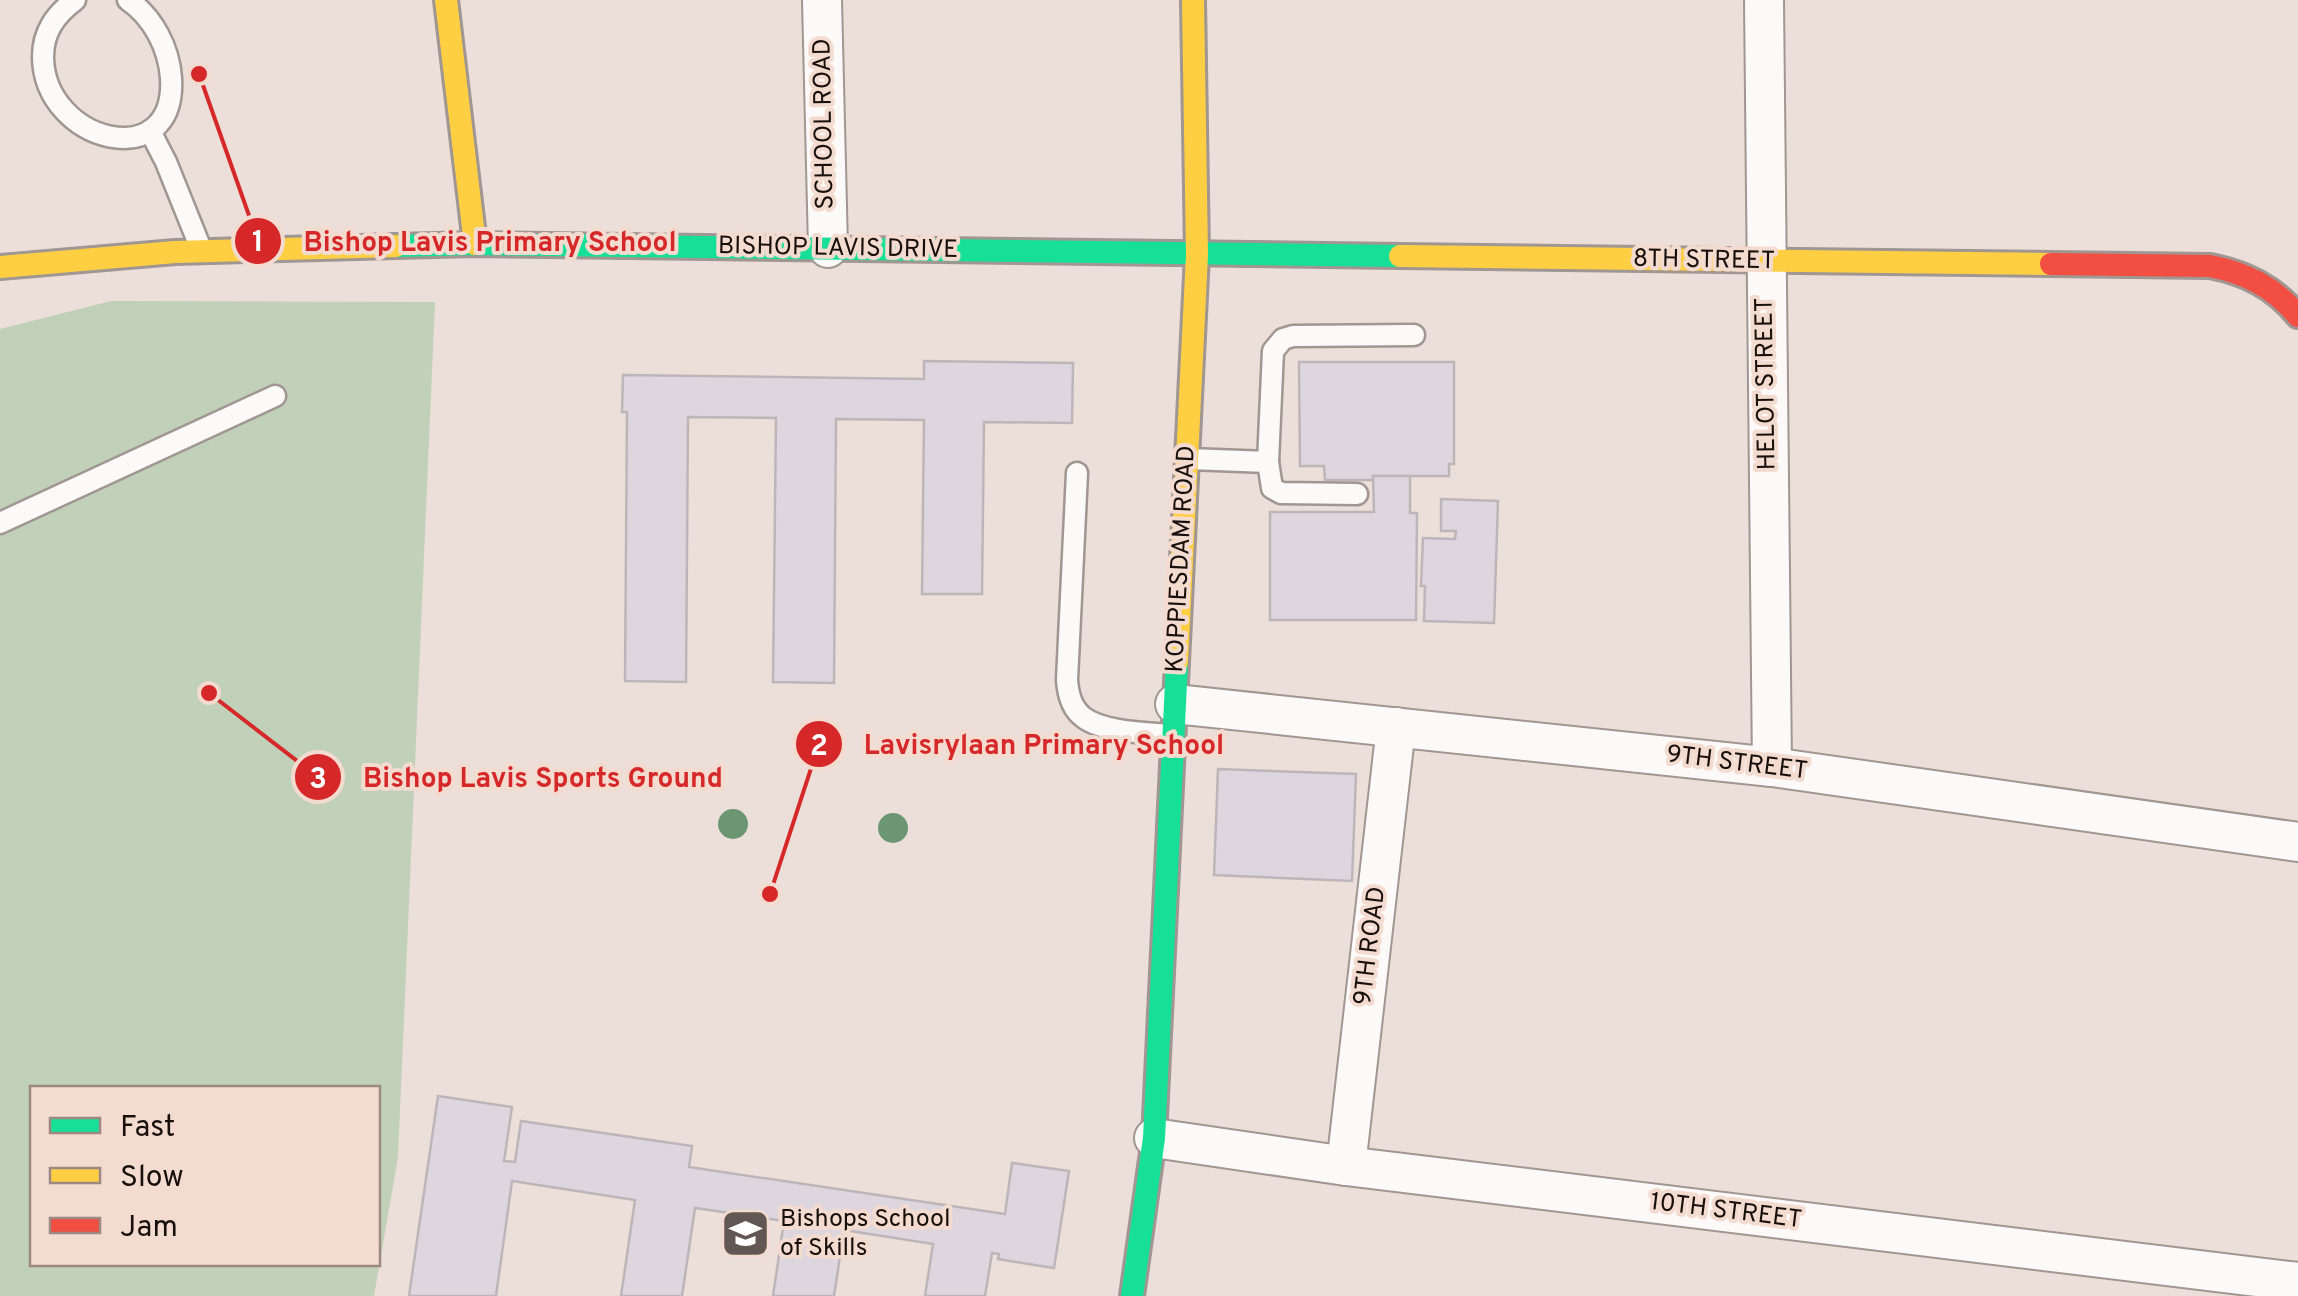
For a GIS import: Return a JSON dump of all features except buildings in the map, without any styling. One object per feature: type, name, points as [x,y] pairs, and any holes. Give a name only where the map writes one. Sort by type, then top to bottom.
[{"type":"street","points":[[446,0],[475,244]]},
{"type":"street","name":"SCHOOL ROAD","points":[[822,0],[828,248]]},
{"type":"street","name":"KOPPIESDAM ROAD","points":[[1132,1296],[1154,1138],[1197,255],[1192,0]]},
{"type":"street","name":"HELOT STREET","points":[[1764,0],[1772,767]]},
{"type":"street","name":"BISHOP LAVIS DRIVE","points":[[0,267],[201,251],[475,244],[1197,255]]},
{"type":"street","name":"8TH STREET","points":[[1197,255],[2210,266],[2252,276],[2270,287],[2298,316]]},
{"type":"street","name":"9TH STREET","points":[[1174,720],[1396,726],[1772,767],[2298,842]]},
{"type":"street","name":"9TH ROAD","points":[[1346,1166],[1396,726]]},
{"type":"street","name":"10TH STREET","points":[[1154,1138],[1346,1166],[2298,1282]]},
{"type":"lane","points":[[75,0],[62,10],[45,37],[44,71],[49,88],[70,118],[98,134],[129,137],[156,129],[164,119],[171,78],[163,43],[152,24],[128,0]]},
{"type":"lane","points":[[150,131],[201,251]]},
{"type":"lane","points":[[1356,494],[1276,492],[1269,483],[1273,351],[1282,339],[1293,336],[1414,335]]},
{"type":"lane","points":[[0,523],[275,396]]},
{"type":"lane","points":[[1187,460],[1268,462]]},
{"type":"lane","points":[[1077,473],[1068,694],[1074,708],[1095,724],[1138,732],[1174,720]]},
{"type":"green space","points":[[111,301],[435,302],[398,1157],[380,1261],[380,1086],[30,1086],[30,1266],[379,1266],[374,1296],[0,1296],[0,329]]},
{"type":"traffic: fast","points":[[396,246],[1400,256]]},
{"type":"traffic: fast","points":[[1132,1296],[1154,1138],[1177,662]]},
{"type":"traffic: slow","points":[[446,0],[475,244]]},
{"type":"traffic: slow","points":[[1177,662],[1197,255],[1193,0]]},
{"type":"traffic: slow","points":[[0,267],[175,252],[396,246]]},
{"type":"traffic: slow","points":[[1400,256],[2051,264]]},
{"type":"traffic: jam","points":[[2051,264],[2210,266],[2258,283],[2298,316]]},
{"type":"place","name":"Bishop Lavis Primary School","points":[[199,74]]},
{"type":"place","name":"Bishop Lavis Sports Ground","points":[[209,693]]},
{"type":"place","name":"Lavisrylaan Primary School","points":[[770,894]]},
{"type":"place","name":"Bishops School of Skills","points":[[745,1234]]}]
